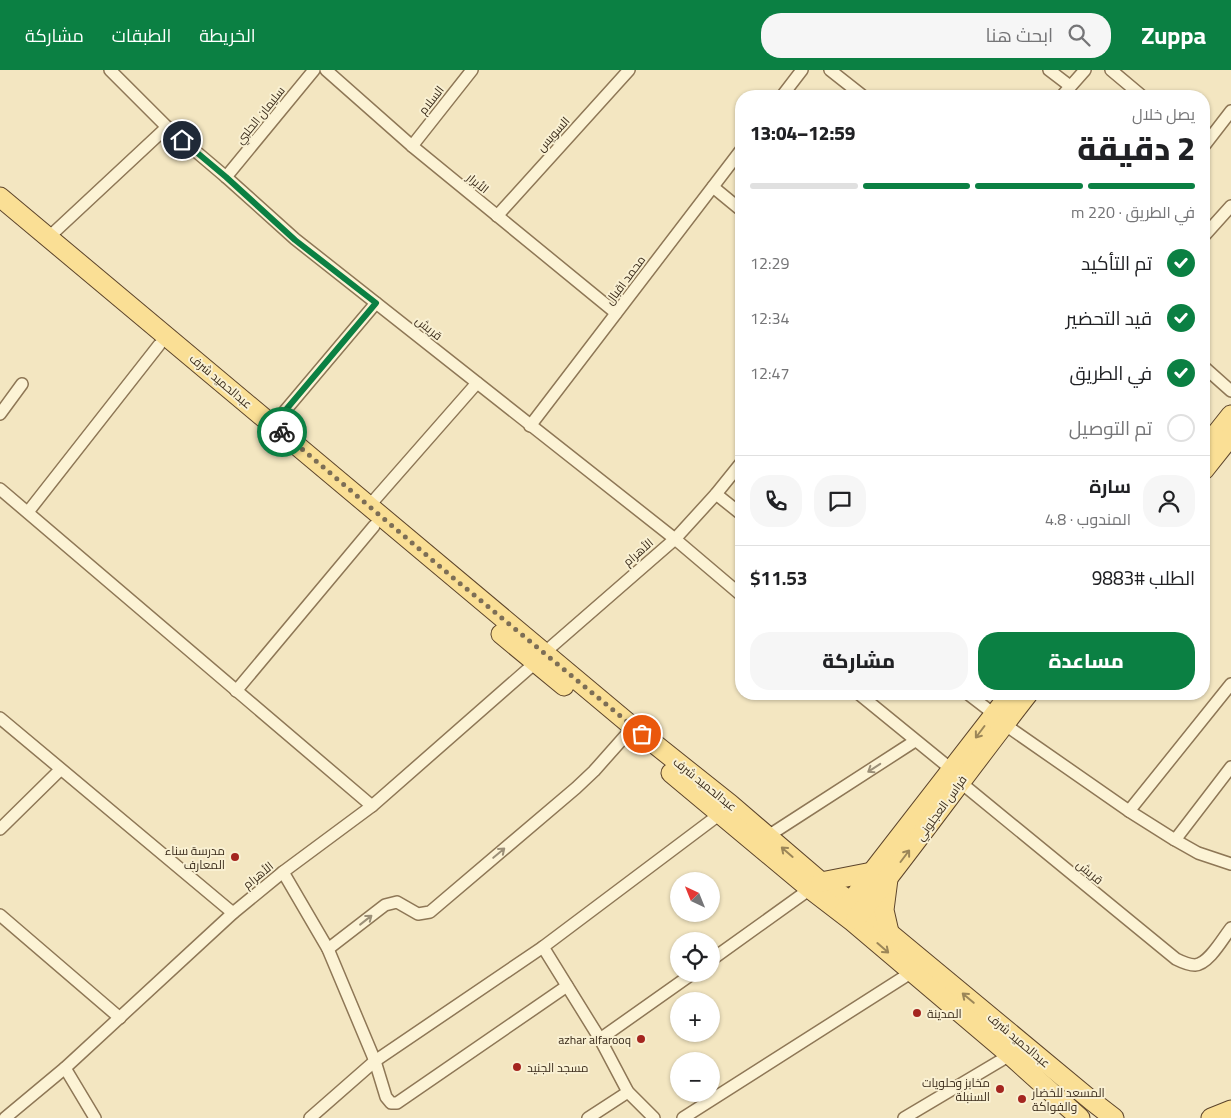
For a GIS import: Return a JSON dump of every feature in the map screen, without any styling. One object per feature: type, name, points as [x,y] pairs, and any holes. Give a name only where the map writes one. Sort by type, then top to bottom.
[{"type":"main road","name":"عبدالحميد شرف","points":[[0,197],[369,506],[626,735],[725,809],[768,836],[816,885]]},
{"type":"main road","name":"عبدالحميد شرف","points":[[0,209],[374,526],[540,658],[627,722],[725,809],[816,885],[852,912],[912,972],[1010,1055],[1080,1118]]},
{"type":"main road","points":[[1210,442],[1231,416]]},
{"type":"main road","points":[[1210,462],[1231,436]]},
{"type":"main road","name":"فراس العجلوني","points":[[999,719],[1007,700]]},
{"type":"main road","name":"فراس العجلوني","points":[[852,912],[999,719],[1021,700]]},
{"type":"main road","points":[[816,885],[880,876],[889,932]]},
{"type":"main road","name":"عبدالحميد شرف","points":[[852,912],[889,932],[1114,1118]]},
{"type":"main road","points":[[1211,1118],[1231,1110]]},
{"type":"street","name":"قريش","points":[[110,70],[167,127],[226,177],[295,240],[675,539],[735,590]]},
{"type":"street","name":"سليمان الحلبي","points":[[226,177],[314,70]]},
{"type":"street","name":"الأبرار","points":[[326,70],[412,146],[616,313]]},
{"type":"street","name":"السلام","points":[[412,146],[472,70]]},
{"type":"street","name":"السويس","points":[[497,216],[629,70]]},
{"type":"street","points":[[787,90],[802,70]]},
{"type":"street","points":[[830,70],[855,90]]},
{"type":"street","points":[[1050,70],[1070,86]]},
{"type":"street","points":[[1067,90],[1085,70]]},
{"type":"street","points":[[1111,70],[1135,90]]},
{"type":"street","points":[[1210,138],[1231,111]]},
{"type":"street","points":[[49,237],[167,127]]},
{"type":"street","name":"محمد اقبال","points":[[530,426],[735,158]]},
{"type":"street","points":[[713,187],[735,205]]},
{"type":"street","points":[[1210,229],[1231,206]]},
{"type":"street","points":[[273,425],[376,303]]},
{"type":"street","points":[[28,512],[159,345]]},
{"type":"street","points":[[1210,372],[1231,391]]},
{"type":"street","points":[[369,506],[476,383]]},
{"type":"street","points":[[0,414],[22,384]]},
{"type":"street","name":"الأهرام","points":[[5,1118],[65,1068],[233,913],[283,872],[372,806],[675,539],[735,470]]},
{"type":"street","points":[[0,489],[372,806]]},
{"type":"street","points":[[716,494],[735,509]]},
{"type":"street","points":[[236,691],[374,526]]},
{"type":"street","points":[[1129,811],[1231,684]]},
{"type":"street","name":"قريش","points":[[866,700],[1176,959],[1195,965],[1202,963],[1208,959],[1231,928]]},
{"type":"street","points":[[975,700],[999,719],[1129,811],[1198,853],[1231,864]]},
{"type":"street","points":[[0,718],[233,913]]},
{"type":"street","points":[[328,950],[385,905],[397,902],[418,914],[430,912],[576,788],[626,735]]},
{"type":"street","points":[[768,836],[916,742]]},
{"type":"street","points":[[1175,840],[1231,766]]},
{"type":"street","points":[[0,829],[60,770]]},
{"type":"street","points":[[310,1118],[375,1061],[543,947],[725,809]]},
{"type":"street","points":[[283,872],[328,950],[375,1061],[386,1097],[391,1103],[397,1103],[567,986]]},
{"type":"street","points":[[720,954],[816,885]]},
{"type":"street","points":[[0,915],[120,1018]]},
{"type":"street","points":[[543,947],[600,1039],[628,1092],[654,1118]]},
{"type":"street","points":[[683,1118],[912,972]]},
{"type":"street","points":[[600,1039],[681,982]]},
{"type":"street","points":[[904,1118],[1010,1055]]},
{"type":"street","points":[[65,1068],[94,1118]]},
{"type":"street","points":[[588,1118],[628,1092]]},
{"type":"way so far","points":[[282,432],[451,576],[642,734]]},
{"type":"place","name":"مدرسة سناء المعارف","points":[[235,857]]},
{"type":"place","name":"المدينة","points":[[917,1013]]},
{"type":"place","name":"azhar alfarooq","points":[[641,1039]]},
{"type":"place","name":"مسجد الجنيد","points":[[517,1067]]},
{"type":"place","name":"مخابز وحلويات السنبلة","points":[[1000,1089]]},
{"type":"place","name":"المسعد للخضار والفواكة","points":[[1022,1099]]},
{"type":"route","points":[[182,140],[295,240],[376,303],[273,425],[282,432]]}]
